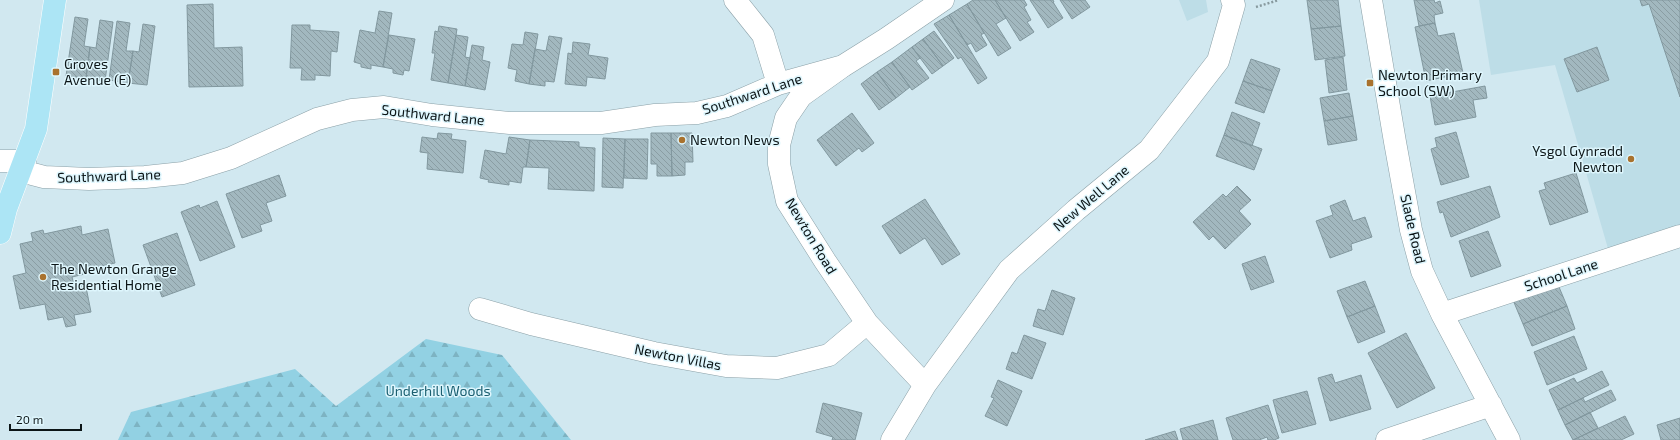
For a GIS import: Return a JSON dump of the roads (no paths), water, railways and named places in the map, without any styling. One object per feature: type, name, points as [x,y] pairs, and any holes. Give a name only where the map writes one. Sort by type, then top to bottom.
[{"type":"main road","points":[[0,233],[6,208],[36,129],[56,0]]},
{"type":"street","points":[[735,0],[763,35],[778,84]]},
{"type":"street","name":"Newton Road","points":[[925,385],[867,323],[787,201],[779,164],[779,145],[786,118],[800,96],[943,0]]},
{"type":"street","name":"New Well Lane","points":[[925,385],[1009,270],[1076,210],[1149,150],[1218,61],[1234,5],[1232,0]]},
{"type":"street","name":"Slade Road","points":[[1371,0],[1411,230],[1422,271],[1442,314],[1510,440]]},
{"type":"street","name":"Southward Lane","points":[[0,161],[23,166],[44,177],[89,179],[145,177],[183,173],[231,158],[317,119],[352,110],[384,107],[432,115],[510,123],[601,123],[655,115],[697,112],[727,106],[778,84],[843,66]]},
{"type":"street","name":"School Lane","points":[[1442,314],[1680,236]]},
{"type":"street","name":"Newton Villas","points":[[480,309],[531,324],[654,353],[726,366],[777,368],[829,355],[867,323]]},
{"type":"street","points":[[892,440],[925,385]]},
{"type":"street","points":[[1387,440],[1491,405]]},
{"type":"place","name":"Groves Avenue (E)","points":[[56,72]]},
{"type":"place","name":"Newton Primary School (SW)","points":[[1370,83]]},
{"type":"place","name":"Newton News","points":[[682,140]]},
{"type":"place","name":"Ysgol Gynradd Newton","points":[[1631,159]]},
{"type":"place","name":"The Newton Grange Residential Home","points":[[43,277]]},
{"type":"park label","name":"Underhill Woods","points":[[438,391]]}]
